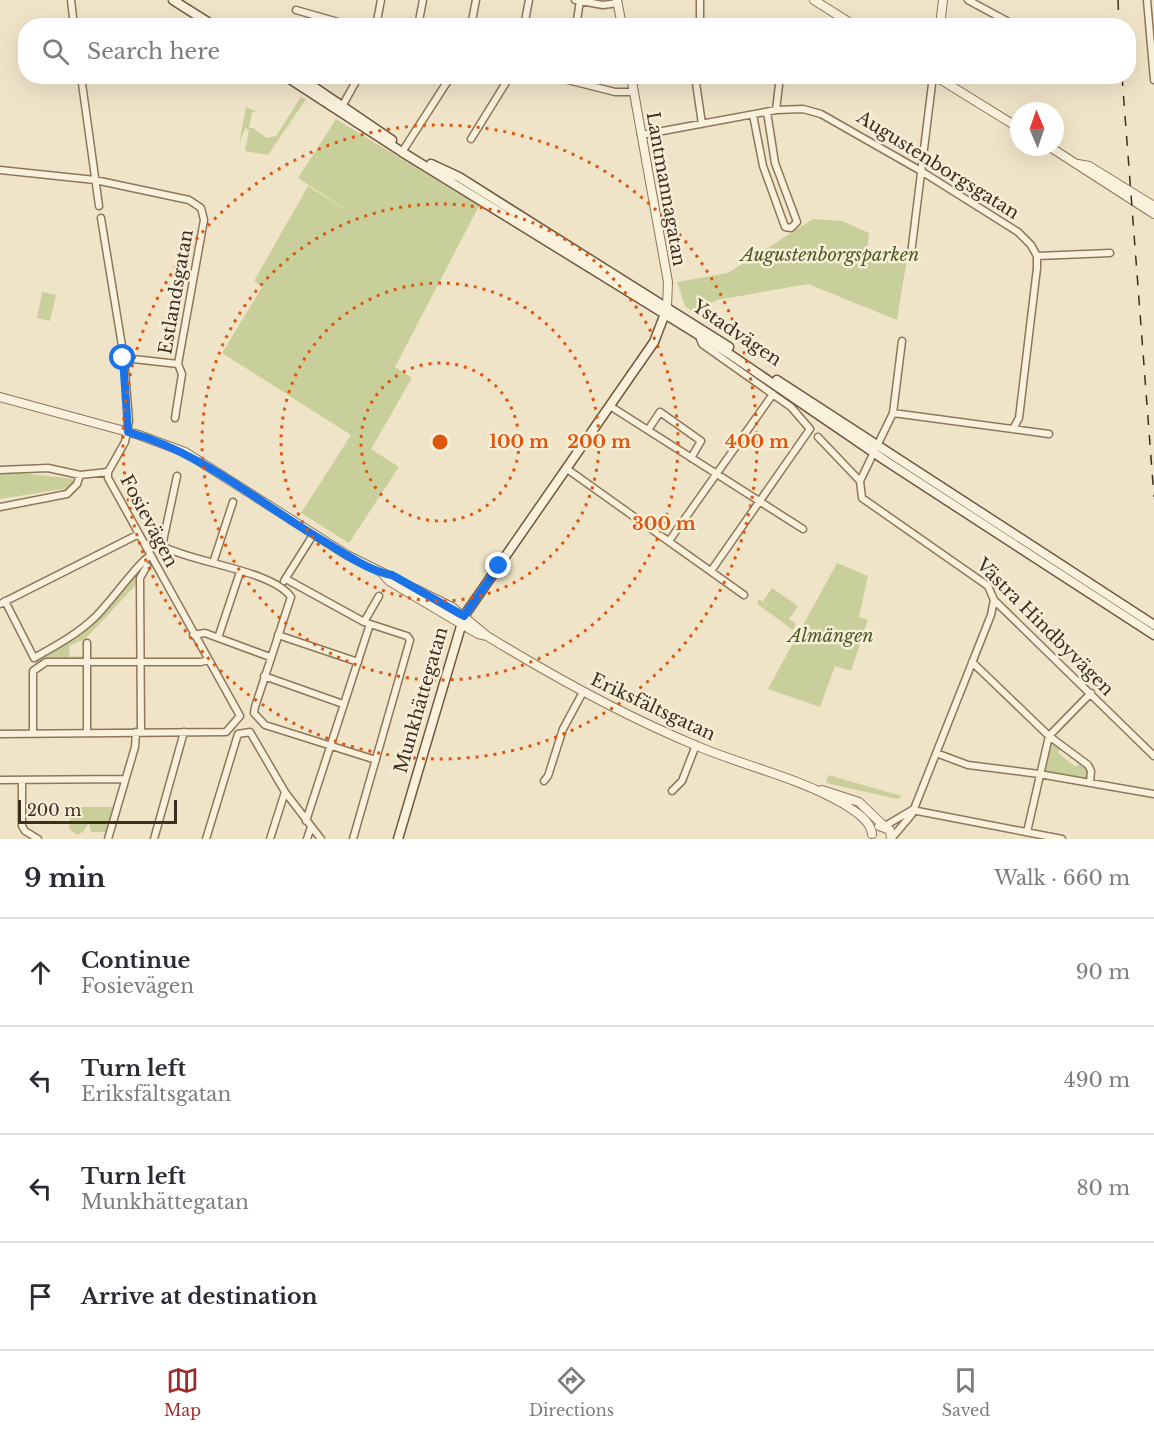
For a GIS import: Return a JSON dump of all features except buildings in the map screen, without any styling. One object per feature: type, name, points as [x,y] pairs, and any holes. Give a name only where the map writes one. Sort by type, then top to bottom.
[{"type":"main road","points":[[172,0],[201,18]]},
{"type":"main road","points":[[181,0],[209,18]]},
{"type":"main road","name":"Ystadvägen","points":[[299,84],[666,310],[1154,635]]},
{"type":"main road","name":"Ystadvägen","points":[[308,84],[341,109]]},
{"type":"main road","name":"Ystadvägen","points":[[666,310],[699,336],[1154,626]]},
{"type":"main road","name":"Munkhättegatan","points":[[398,839],[462,619],[654,342],[666,310]]},
{"type":"street","points":[[71,0],[73,18]]},
{"type":"street","points":[[378,18],[381,0]]},
{"type":"street","points":[[420,18],[423,0]]},
{"type":"street","points":[[473,18],[476,0]]},
{"type":"street","points":[[526,18],[529,0]]},
{"type":"street","points":[[576,18],[577,0],[603,4],[617,2],[620,18]]},
{"type":"street","points":[[700,0],[700,18]]},
{"type":"street","points":[[814,0],[842,18]]},
{"type":"street","points":[[941,18],[943,0]]},
{"type":"street","points":[[968,0],[1001,18]]},
{"type":"street","points":[[1147,0],[1151,9],[1154,80]]},
{"type":"street","points":[[296,10],[324,18]]},
{"type":"street","points":[[82,84],[99,206]]},
{"type":"street","points":[[341,109],[355,84]]},
{"type":"street","points":[[403,150],[446,84]]},
{"type":"street","points":[[471,139],[505,84]]},
{"type":"street","points":[[588,84],[615,92],[633,92]]},
{"type":"street","name":"Lantmannagatan","points":[[632,84],[668,282],[666,310]]},
{"type":"street","points":[[696,84],[702,124]]},
{"type":"street","points":[[776,110],[779,84]]},
{"type":"street","points":[[911,254],[933,84]]},
{"type":"street","points":[[947,84],[1010,122]]},
{"type":"street","name":"Augustenborgsgatan","points":[[640,135],[776,110],[802,109],[836,120],[921,171],[1017,232],[1031,245],[1036,256]]},
{"type":"street","points":[[753,115],[770,187],[785,226],[791,228],[797,222],[776,163],[767,112]]},
{"type":"street","points":[[1064,156],[1154,214]]},
{"type":"street","points":[[1078,164],[1089,166],[1154,206]]},
{"type":"street","points":[[0,170],[95,180]]},
{"type":"street","name":"Estlandsgatan","points":[[95,180],[189,200],[199,205],[203,211],[204,220],[178,364],[182,374],[175,418]]},
{"type":"street","name":"Fosievägen","points":[[101,218],[123,358],[128,432],[108,472],[108,478],[240,716],[226,732],[184,732]]},
{"type":"street","points":[[1013,429],[1019,418],[1037,275],[1036,256],[1110,253]]},
{"type":"street","name":"Ystadvägen","points":[[699,336],[702,344],[791,407],[810,429],[760,502]]},
{"type":"street","points":[[860,481],[893,413],[902,341]]},
{"type":"street","points":[[123,358],[178,364]]},
{"type":"street","points":[[669,541],[773,393]]},
{"type":"street","name":"Eriksfältsgatan","points":[[0,397],[128,432],[185,452],[313,535],[382,573],[389,581],[462,619],[583,692],[696,746],[814,789],[853,799],[884,826]]},
{"type":"street","points":[[610,406],[803,530]]},
{"type":"street","points":[[648,430],[660,412],[701,441],[691,458]]},
{"type":"street","points":[[893,413],[1049,434]]},
{"type":"street","name":"Västra Hindbyvägen","points":[[818,437],[860,481],[862,498],[977,578],[992,591],[994,600],[1154,756]]},
{"type":"street","points":[[0,470],[48,468],[80,475],[108,472]]},
{"type":"street","points":[[567,469],[744,595]]},
{"type":"street","points":[[0,507],[67,494],[77,484],[80,475]]},
{"type":"street","points":[[177,476],[162,546],[281,587],[291,597]]},
{"type":"street","points":[[213,563],[233,501]]},
{"type":"street","points":[[711,571],[760,502]]},
{"type":"street","points":[[139,534],[3,603],[34,658],[78,632],[94,618],[120,591],[140,562],[150,556]]},
{"type":"street","points":[[281,587],[313,535]]},
{"type":"street","points":[[108,839],[139,732],[140,578],[147,566]]},
{"type":"street","points":[[218,638],[240,572]]},
{"type":"street","points":[[286,579],[367,623],[407,636],[410,644],[353,839]]},
{"type":"street","points":[[296,585],[270,657],[254,713],[264,725],[376,760]]},
{"type":"street","points":[[306,821],[358,662],[367,623],[379,596]]},
{"type":"street","points":[[891,839],[909,820],[972,662],[994,600]]},
{"type":"street","points":[[194,635],[205,633],[270,657]]},
{"type":"street","points":[[278,635],[358,662]]},
{"type":"street","points":[[87,643],[87,733]]},
{"type":"street","points":[[33,734],[33,671],[46,662],[141,663],[209,660]]},
{"type":"street","points":[[972,662],[1049,736],[1090,768],[1090,783]]},
{"type":"street","points":[[264,676],[343,704]]},
{"type":"street","points":[[544,781],[549,776],[563,729],[583,692]]},
{"type":"street","points":[[1027,832],[1049,736],[1091,693]]},
{"type":"street","points":[[0,734],[184,732],[154,839]]},
{"type":"street","points":[[206,839],[238,734],[250,732],[285,792],[321,839]]},
{"type":"street","points":[[672,791],[682,781],[696,746]]},
{"type":"street","points":[[936,753],[968,765],[1040,774],[1154,794]]},
{"type":"street","points":[[0,780],[125,779]]},
{"type":"street","points":[[22,780],[22,826],[25,831],[38,839]]},
{"type":"street","name":"Eriksfältsgatan","points":[[814,789],[862,817],[871,827],[872,837]]},
{"type":"street","points":[[270,839],[285,792]]},
{"type":"street","points":[[872,837],[876,828],[912,810],[1062,839]]},
{"type":"street","points":[[884,826],[890,830],[891,839]]},
{"type":"street","points":[[307,839],[311,827]]},
{"type":"green space","points":[[301,97],[306,99],[268,155],[245,151],[249,130],[245,128],[239,145],[246,107],[257,111],[252,112],[249,128],[253,128],[267,138],[276,136]]},
{"type":"green space","points":[[336,119],[479,206],[395,367],[412,378],[371,449],[399,467],[349,543],[301,513],[351,435],[222,353],[262,287],[254,281],[308,186],[358,217],[298,178]]},
{"type":"green space","name":"Augustenborgsparken","points":[[813,219],[842,221],[869,233],[867,254],[907,259],[897,320],[808,284],[717,300],[702,307],[704,320],[685,306],[677,282],[728,273]]},
{"type":"green space","points":[[42,292],[56,295],[50,321],[37,318]]},
{"type":"green space","points":[[10,472],[76,479],[66,492],[63,489],[0,499],[0,474]]},
{"type":"green space","name":"Almängen","points":[[837,563],[868,576],[859,617],[868,620],[851,671],[835,666],[820,707],[768,689]]},
{"type":"green space","points":[[139,566],[135,586],[85,639],[69,646],[70,657],[81,656],[83,660],[43,660],[36,664],[35,660],[91,622],[113,601]]},
{"type":"green space","points":[[772,588],[798,606],[789,619],[796,624],[793,630],[757,604],[759,599],[780,613],[763,601]]},
{"type":"green space","points":[[1054,742],[1061,748],[1058,753],[1076,767],[1080,763],[1089,770],[1086,780],[1047,773],[1044,770],[1049,744]]},
{"type":"green space","points":[[828,775],[902,796],[897,799],[826,783]]},
{"type":"green space","points":[[61,807],[113,807],[106,832],[91,832],[89,822],[84,831],[77,835],[69,829],[71,813]]},
{"type":"railway","points":[[1118,0],[1119,18]]},
{"type":"railway","points":[[1123,84],[1154,497]]},
{"type":"route","points":[[123,358],[128,432],[185,452],[347,555],[382,573],[392,575],[452,607],[464,616],[499,566]]}]
